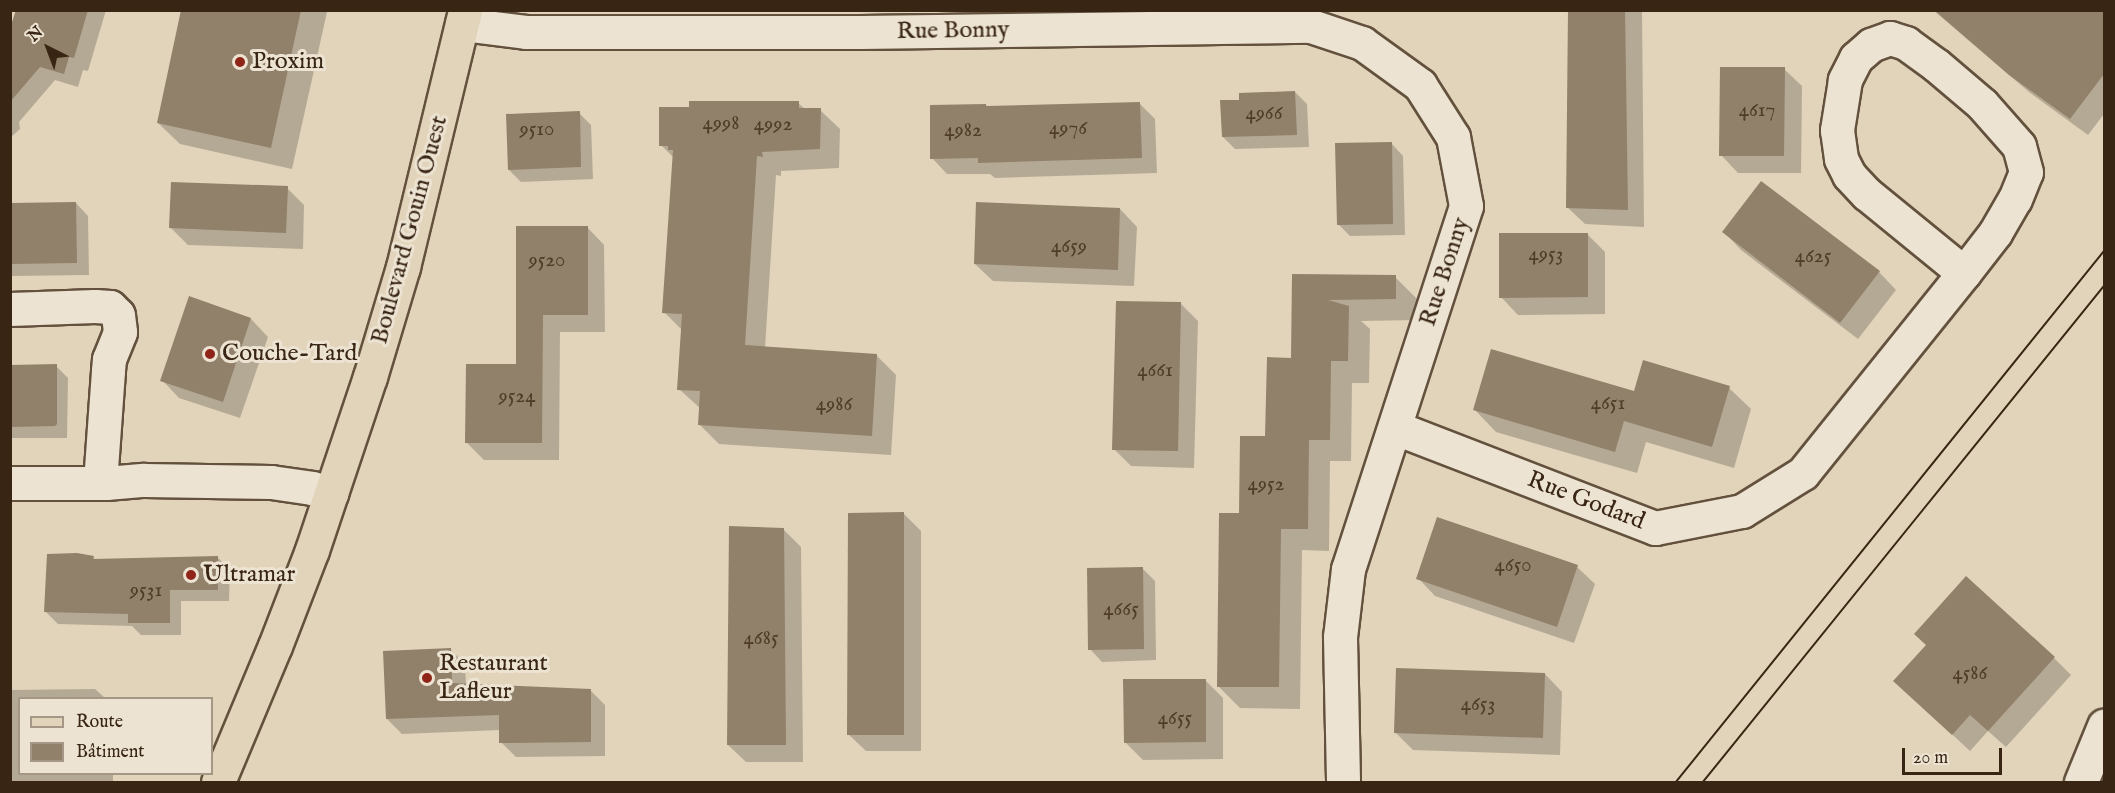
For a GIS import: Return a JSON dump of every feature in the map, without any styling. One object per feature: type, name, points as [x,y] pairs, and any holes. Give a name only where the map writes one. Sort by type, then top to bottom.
[{"type":"main road","name":"Boulevard Gouin Ouest","points":[[218,783],[275,646],[331,493],[403,267],[464,17]]},
{"type":"street","name":"Rue Bonny","points":[[464,17],[526,32],[860,32],[1311,26],[1362,44],[1420,85],[1453,137],[1466,206],[1396,428],[1348,569],[1340,637],[1343,783]]},
{"type":"street","name":"Rue Godard","points":[[1396,428],[1655,528],[1742,511],[1803,473],[1964,273],[1995,233],[2015,199],[2026,172],[2019,146],[1982,104],[1936,65],[1906,44],[1890,38],[1871,45],[1856,58],[1845,80],[1838,130],[1841,159],[1849,175],[1867,194],[1964,273]]},
{"type":"street","points":[[10,309],[95,306],[110,307],[118,315],[120,332],[108,371],[100,483]]},
{"type":"street","points":[[10,483],[100,483],[144,480],[271,482],[331,493]]},
{"type":"street","points":[[2081,783],[2104,726]]},
{"type":"building","points":[[16,10],[88,10],[74,58],[69,57],[64,74],[40,67],[10,102],[10,28]]},
{"type":"building","points":[[181,10],[301,10],[271,148],[157,123]]},
{"type":"building","points":[[1568,10],[1625,10],[1628,210],[1566,208]]},
{"type":"building","points":[[1934,10],[2104,10],[2104,74],[2070,119],[2009,75]]},
{"type":"building","points":[[1720,67],[1785,67],[1784,156],[1719,156]]},
{"type":"building","points":[[1295,91],[1297,135],[1222,137],[1220,100],[1239,100],[1239,93]]},
{"type":"building","points":[[689,101],[799,101],[799,108],[821,108],[820,149],[762,152],[763,157],[757,156],[745,345],[877,354],[872,436],[698,425],[700,391],[677,390],[682,314],[662,313],[673,150],[668,150],[668,146],[659,146],[659,107],[689,107]]},
{"type":"building","points":[[1140,102],[1142,158],[978,163],[978,158],[930,159],[930,105]]},
{"type":"building","points":[[580,111],[581,167],[508,170],[506,114]]},
{"type":"building","points":[[1392,142],[1393,224],[1337,225],[1335,143]]},
{"type":"building","points":[[1761,181],[1880,271],[1840,323],[1722,232]]},
{"type":"building","points":[[171,182],[288,186],[286,233],[169,228]]},
{"type":"building","points":[[76,202],[77,263],[10,264],[10,203]]},
{"type":"building","points":[[976,202],[1120,208],[1118,270],[974,264]]},
{"type":"building","points":[[516,226],[588,226],[588,315],[543,315],[542,443],[465,443],[466,364],[516,364]]},
{"type":"building","points":[[1499,233],[1588,233],[1588,297],[1499,298]]},
{"type":"building","points":[[1292,274],[1396,275],[1396,299],[1328,300],[1349,306],[1348,361],[1331,361],[1330,440],[1309,440],[1308,529],[1281,529],[1279,687],[1217,687],[1219,513],[1239,513],[1240,436],[1265,436],[1267,357],[1291,358]]},
{"type":"building","points":[[189,296],[251,318],[223,402],[160,381]]},
{"type":"building","points":[[1116,301],[1181,302],[1178,451],[1112,450]]},
{"type":"building","points":[[1491,349],[1634,391],[1643,360],[1730,386],[1712,447],[1624,421],[1615,452],[1473,410]]},
{"type":"building","points":[[57,364],[57,424],[55,426],[10,427],[10,365]]},
{"type":"building","points":[[904,512],[904,735],[847,735],[848,513]]},
{"type":"building","points":[[1437,517],[1578,565],[1557,627],[1416,579]]},
{"type":"building","points":[[729,526],[784,528],[786,745],[727,745]]},
{"type":"building","points":[[77,553],[94,556],[93,559],[218,556],[218,590],[170,590],[170,623],[128,623],[128,614],[44,612],[47,554]]},
{"type":"building","points":[[1143,567],[1144,649],[1088,650],[1087,568]]},
{"type":"building","points":[[1966,576],[2055,657],[1988,731],[1970,715],[1952,735],[1893,681],[1926,645],[1914,634]]},
{"type":"building","points":[[451,648],[452,683],[591,689],[591,742],[499,743],[499,715],[386,719],[383,651]]},
{"type":"building","points":[[1396,668],[1545,673],[1543,738],[1394,733]]},
{"type":"building","points":[[1123,679],[1206,679],[1206,742],[1124,743]]},
{"type":"tram line","points":[[1676,782],[2104,251]]},
{"type":"tram line","points":[[1703,782],[2104,286]]},
{"type":"place","name":"Proxim","points":[[240,62]]},
{"type":"place","name":"Couche-Tard","points":[[210,354]]},
{"type":"place","name":"Ultramar","points":[[191,575]]},
{"type":"place","name":"Restaurant Lafleur","points":[[427,678]]}]
